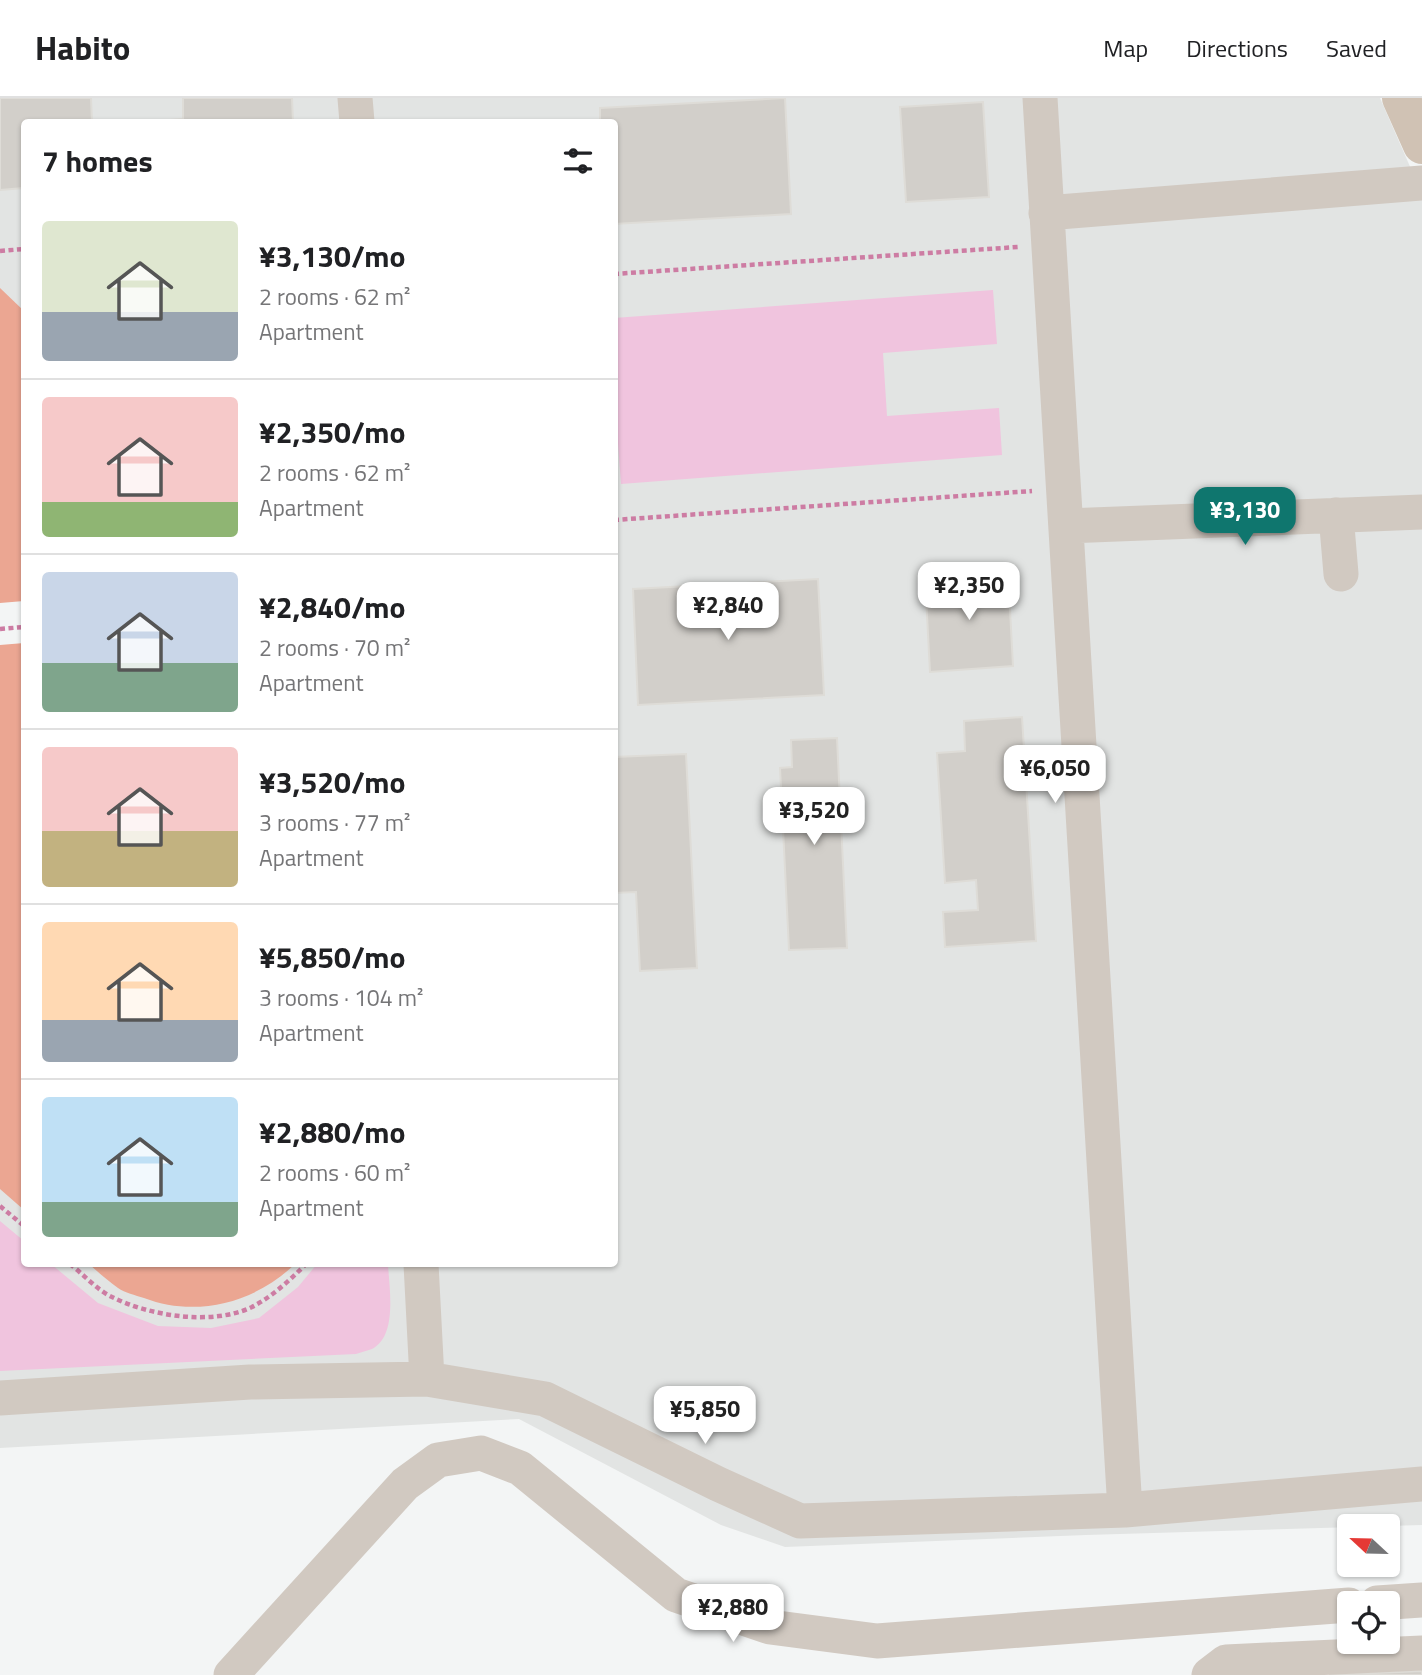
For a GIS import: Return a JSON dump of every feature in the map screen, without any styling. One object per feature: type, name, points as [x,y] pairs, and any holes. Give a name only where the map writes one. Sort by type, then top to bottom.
[{"type":"main road","points":[[1401,98],[1422,145]]},
{"type":"street","points":[[355,98],[357,119]]},
{"type":"street","points":[[1040,98],[1125,1510]]},
{"type":"street","points":[[1047,229],[1422,183]]},
{"type":"street","points":[[1066,526],[1422,512]]},
{"type":"street","points":[[1336,515],[1341,574]]},
{"type":"street","points":[[421,1267],[427,1379]]},
{"type":"street","points":[[0,1398],[250,1382],[427,1379],[545,1399],[800,1521],[1125,1510],[1422,1484]]},
{"type":"street","points":[[231,1675],[405,1484],[438,1460],[481,1453],[520,1468],[676,1595],[770,1627],[877,1641],[1337,1606]]},
{"type":"street","points":[[1400,1601],[1422,1600]]},
{"type":"street","points":[[1209,1675],[1226,1662],[1422,1653]]},
{"type":"path","points":[[618,274],[1047,229]]},
{"type":"path","points":[[0,251],[21,249]]},
{"type":"path","points":[[618,520],[1063,489]]},
{"type":"path","points":[[0,629],[21,627]]},
{"type":"path","points":[[0,1206],[21,1224]]},
{"type":"path","points":[[74,1267],[110,1297],[165,1315],[210,1317],[251,1307],[283,1287],[303,1267]]},
{"type":"shaded area","points":[[0,98],[1380,98],[1422,194],[1422,1525],[1400,1526],[1400,1514],[1337,1514],[1337,1528],[785,1547],[721,1525],[519,1419],[0,1448]]},
{"type":"shaded area","points":[[0,288],[21,308],[21,1207],[0,1189]]},
{"type":"shaded area","points":[[993,290],[997,344],[883,353],[887,416],[999,408],[1002,455],[621,484],[618,444],[618,318]]},
{"type":"shaded area","points":[[0,1221],[21,1238],[21,1267],[55,1267],[98,1303],[158,1326],[211,1328],[259,1318],[298,1287],[315,1267],[388,1267],[390,1310],[386,1333],[372,1349],[356,1354],[0,1371]]},
{"type":"shaded area","points":[[93,1267],[291,1267],[262,1289],[224,1303],[204,1306],[164,1304],[124,1291]]},
{"type":"pier","points":[[21,601],[21,643],[0,645],[0,603]]},
{"type":"building","points":[[0,98],[91,98],[92,119],[21,119],[21,188],[0,190]]},
{"type":"building","points":[[183,98],[292,98],[293,119],[183,119]]},
{"type":"building","points":[[785,98],[791,214],[618,224],[618,119],[600,119],[600,108]]},
{"type":"building","points":[[983,102],[989,197],[906,202],[900,107]]},
{"type":"building","points":[[1008,572],[1013,666],[930,672],[925,577]]},
{"type":"building","points":[[818,579],[824,695],[638,705],[633,589]]},
{"type":"building","points":[[1022,717],[1036,941],[945,947],[943,912],[978,910],[976,880],[945,883],[937,753],[965,751],[964,721]]},
{"type":"building","points":[[837,738],[847,948],[789,950],[780,768],[792,767],[791,740]]},
{"type":"building","points":[[686,754],[697,968],[640,971],[636,892],[618,893],[618,757]]},
{"type":"building","points":[[1422,1671],[1422,1675],[1329,1675]]}]
